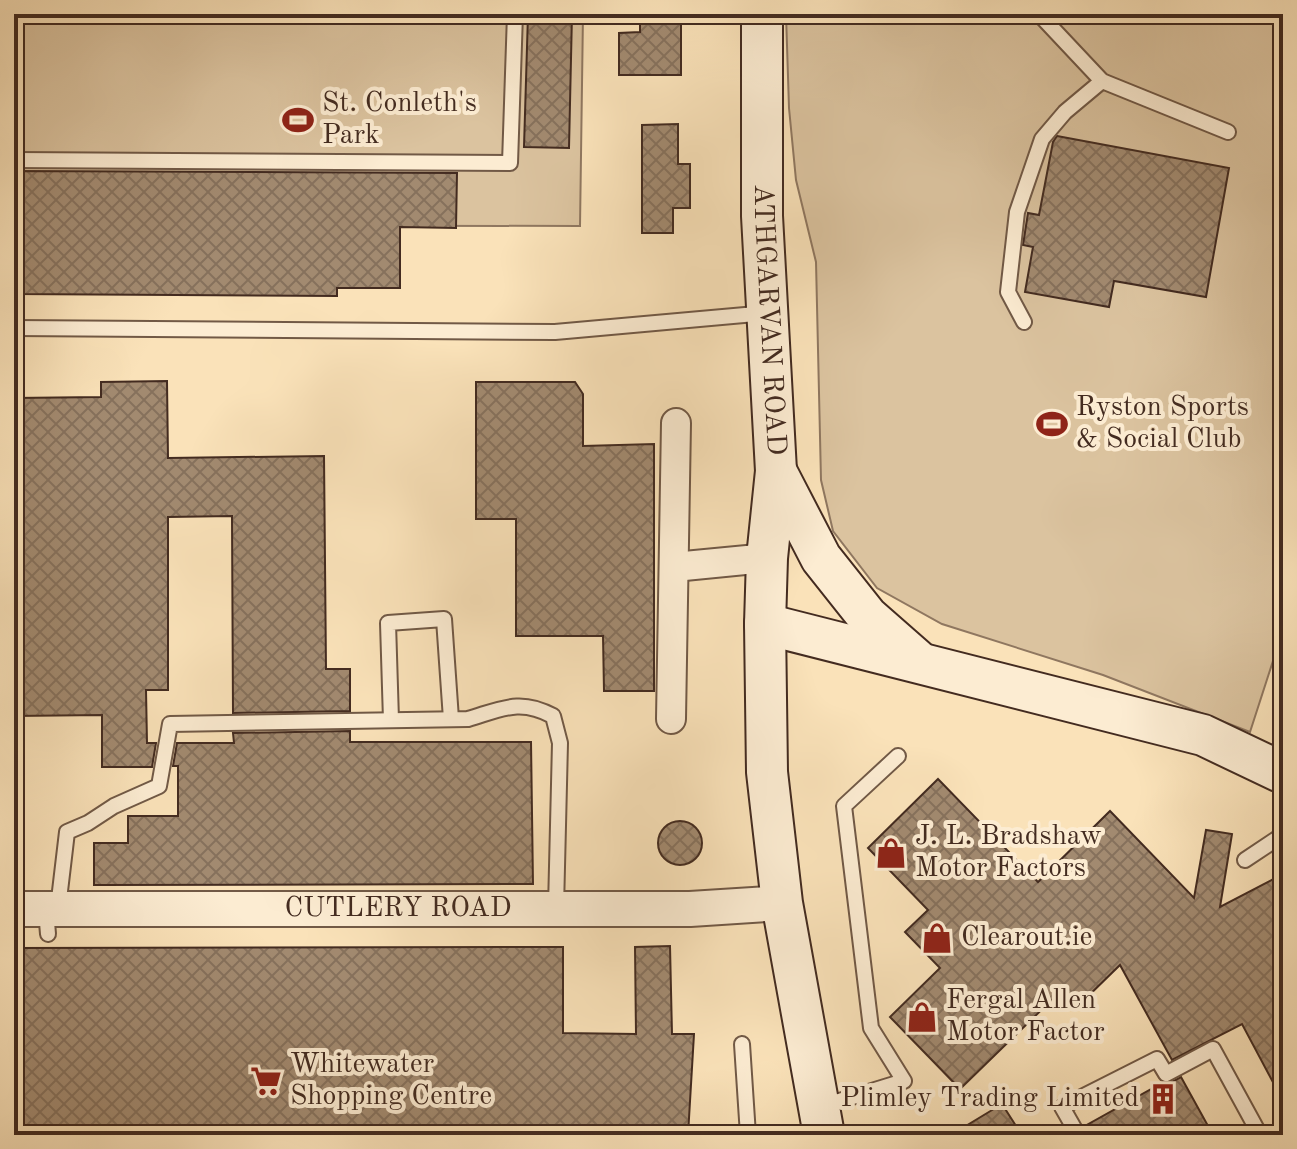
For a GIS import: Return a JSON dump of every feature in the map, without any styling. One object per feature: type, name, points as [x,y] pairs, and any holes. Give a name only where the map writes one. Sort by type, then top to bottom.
[{"type":"main road","name":"ATHGARVAN ROAD","points":[[762,14],[762,216],[776,471],[767,558],[765,624],[767,772],[782,903],[821,1121]]},
{"type":"main road","points":[[776,471],[821,558],[867,616],[923,665]]},
{"type":"main road","points":[[765,624],[1203,735],[1283,773]]},
{"type":"street","points":[[671,719],[676,423]]},
{"type":"street","points":[[674,567],[767,558]]},
{"type":"street","name":"CUTLERY ROAD","points":[[41,915],[690,909],[782,903]]},
{"type":"lane","points":[[14,160],[510,163],[515,14]]},
{"type":"lane","points":[[1039,14],[1102,81],[1228,132]]},
{"type":"lane","points":[[1024,322],[1008,292],[1017,212],[1042,139],[1065,112],[1102,81]]},
{"type":"lane","points":[[14,328],[555,332],[766,313]]},
{"type":"lane","points":[[391,720],[388,623],[444,619],[451,719]]},
{"type":"lane","points":[[41,915],[67,832],[159,786],[170,724],[468,719],[508,707],[534,705],[553,716],[560,743],[556,908]]},
{"type":"lane","points":[[821,1121],[904,1081],[871,1028],[844,806],[898,756]]},
{"type":"lane","points":[[1245,860],[1283,837]]},
{"type":"lane","points":[[742,1044],[748,1135]]},
{"type":"lane","points":[[1078,1135],[1062,1107],[1157,1059],[1166,1074],[1213,1049],[1260,1135]]},
{"type":"shaded area","name":"St. Conleth's Park","points":[[14,14],[583,14],[580,226],[14,225]]},
{"type":"shaded area","name":"Ryston Sports & Social Club","points":[[786,14],[1283,14],[1283,630],[1250,732],[1103,675],[942,624],[877,588],[833,531],[821,480],[816,262],[796,180],[789,108]]},
{"type":"building","points":[[528,14],[572,14],[569,148],[524,147]]},
{"type":"building","points":[[640,14],[681,14],[681,75],[619,75],[619,33],[640,32]]},
{"type":"building","points":[[678,124],[678,164],[690,164],[690,208],[673,208],[673,233],[642,233],[642,125]]},
{"type":"building","points":[[1057,136],[1229,168],[1206,297],[1114,281],[1109,307],[1025,292],[1033,247],[1023,245],[1028,213],[1039,215],[1053,142]]},
{"type":"building","points":[[14,171],[457,173],[456,228],[400,227],[400,288],[337,288],[337,296],[14,294]]},
{"type":"building","points":[[167,381],[168,458],[324,456],[326,669],[350,669],[350,711],[233,713],[232,516],[168,517],[168,690],[146,690],[147,743],[156,743],[152,767],[102,767],[102,715],[14,716],[14,398],[101,397],[101,382]]},
{"type":"building","points":[[476,382],[575,382],[583,394],[583,446],[654,444],[654,691],[604,691],[603,636],[516,636],[516,519],[476,519]]},
{"type":"building","points":[[350,731],[350,742],[531,742],[533,884],[94,885],[94,843],[128,843],[128,816],[178,816],[178,766],[173,766],[177,743],[234,743],[233,733]]},
{"type":"building","points":[[938,779],[1038,882],[1110,811],[1194,898],[1206,830],[1232,834],[1220,907],[1283,874],[1283,1101],[1242,1024],[1172,1060],[1120,965],[1079,1005],[1063,989],[960,1089],[890,1017],[940,968],[905,932],[928,910],[868,848]]},
{"type":"building","points":[[680,821],[695,828],[702,843],[695,858],[680,865],[665,858],[658,843],[665,828]]},
{"type":"building","name":"Whitewater Shopping Centre","points":[[670,946],[672,1034],[694,1034],[688,1135],[14,1135],[14,948],[563,947],[563,1033],[636,1034],[635,947]]},
{"type":"building","name":"Plimley Trading Limited","points":[[1181,1077],[1213,1135],[1088,1135],[1085,1126],[1162,1083],[1170,1083]]},
{"type":"building","points":[[1002,1104],[1016,1126],[1002,1135],[951,1135]]},
{"type":"place","name":"St. Conleth's Park","points":[[298,120]]},
{"type":"place","name":"Ryston Sports & Social Club","points":[[1052,424]]},
{"type":"place","name":"J. L. Bradshaw Motor Factors","points":[[891,853]]},
{"type":"place","name":"Clearout.ie","points":[[937,938]]},
{"type":"place","name":"Fergal Allen Motor Factor","points":[[922,1017]]},
{"type":"place","name":"Whitewater Shopping Centre","points":[[266,1081]]},
{"type":"place","name":"Plimley Trading Limited","points":[[1163,1099]]}]
